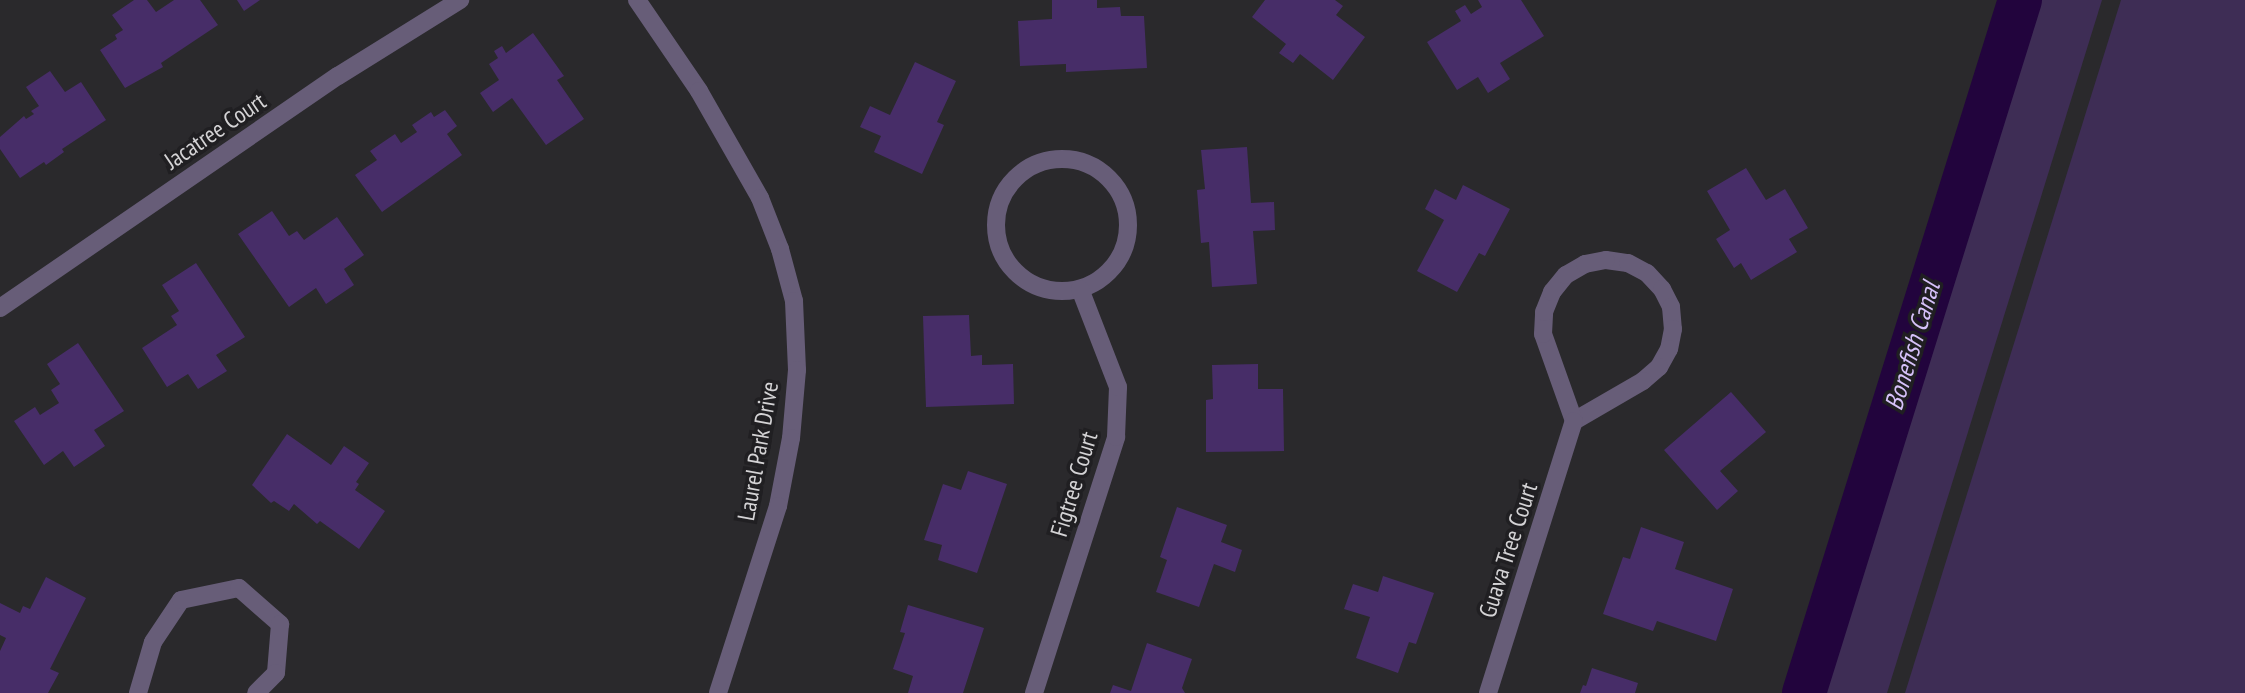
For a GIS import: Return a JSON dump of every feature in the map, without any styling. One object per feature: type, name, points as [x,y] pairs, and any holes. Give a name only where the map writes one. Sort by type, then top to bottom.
[{"type":"street","name":"Jacatree Court","points":[[0,308],[338,76],[460,0]]},
{"type":"street","name":"Laurel Park Drive","points":[[636,0],[705,101],[760,198],[780,249],[794,301],[797,370],[791,438],[778,506],[718,693]]},
{"type":"street","points":[[1062,159],[1082,162],[1108,179],[1125,205],[1128,227],[1125,247],[1115,265],[1099,280],[1080,289],[1057,291],[1034,285],[1015,273],[1002,254],[995,233],[996,210],[1005,189],[1021,172],[1041,161],[1062,159]]},
{"type":"street","points":[[1606,260],[1628,263],[1647,273],[1662,289],[1671,307],[1674,329],[1669,349],[1659,367],[1643,381],[1574,421],[1543,334],[1544,312],[1552,292],[1566,275],[1585,264],[1606,260]]},
{"type":"street","name":"Figtree Court","points":[[1034,693],[1116,437],[1118,387],[1080,289]]},
{"type":"street","name":"Guava Tree Court","points":[[1488,693],[1574,421]]},
{"type":"street","points":[[138,693],[153,642],[181,600],[239,588],[280,624],[276,673],[256,693]]},
{"type":"shaded area","points":[[2024,0],[2102,0],[1887,693],[1800,693]]},
{"type":"shaded area","points":[[2121,0],[2245,0],[2245,693],[1905,693]]},
{"type":"building","points":[[134,0],[147,0],[156,12],[174,0],[200,0],[218,25],[161,63],[163,67],[125,88],[100,50],[117,39],[115,35],[123,30],[112,15]]},
{"type":"building","points":[[237,0],[260,0],[244,11]]},
{"type":"building","points":[[1052,0],[1097,0],[1097,8],[1120,7],[1121,16],[1144,16],[1147,68],[1066,72],[1066,64],[1020,66],[1018,21],[1052,19]]},
{"type":"building","points":[[1265,0],[1335,0],[1343,6],[1336,15],[1365,37],[1333,80],[1300,54],[1293,63],[1279,53],[1286,44],[1252,17]]},
{"type":"building","points":[[1478,0],[1521,0],[1544,36],[1500,63],[1510,79],[1488,93],[1478,77],[1457,90],[1427,42],[1461,21],[1455,11],[1465,5],[1471,14],[1482,7]]},
{"type":"building","points":[[533,33],[564,76],[557,80],[584,119],[546,145],[512,98],[493,112],[480,93],[499,80],[489,64],[498,58],[494,51],[502,46],[506,53]]},
{"type":"building","points":[[915,62],[956,81],[937,122],[944,125],[922,174],[874,152],[881,136],[860,127],[870,106],[890,115]]},
{"type":"building","points":[[50,71],[65,92],[81,82],[106,120],[62,149],[64,152],[46,165],[44,162],[20,178],[0,149],[0,137],[24,116],[26,119],[34,114],[31,111],[39,106],[26,87]]},
{"type":"building","points":[[445,110],[457,126],[447,134],[462,155],[382,212],[355,175],[377,160],[370,151],[395,134],[401,143],[417,132],[412,125],[431,112],[434,117]]},
{"type":"building","points":[[1247,147],[1251,203],[1274,202],[1275,230],[1253,231],[1257,284],[1212,287],[1209,242],[1201,243],[1197,190],[1205,189],[1201,150]]},
{"type":"building","points":[[1746,168],[1766,200],[1785,189],[1808,228],[1789,239],[1797,252],[1751,280],[1741,263],[1734,268],[1716,239],[1730,230],[1707,191]]},
{"type":"building","points":[[1463,185],[1510,209],[1485,256],[1479,253],[1457,292],[1417,271],[1444,220],[1425,209],[1435,189],[1456,200]]},
{"type":"building","points":[[272,211],[289,236],[297,231],[304,240],[337,217],[364,255],[344,269],[354,285],[326,304],[316,288],[289,307],[238,234]]},
{"type":"building","points":[[196,263],[245,337],[216,355],[227,371],[198,389],[188,374],[167,387],[142,348],[177,325],[171,316],[179,311],[162,285]]},
{"type":"building","points":[[969,315],[971,356],[982,355],[982,365],[1013,364],[1014,404],[926,407],[923,316]]},
{"type":"building","points":[[78,343],[124,411],[94,430],[105,446],[74,467],[63,451],[44,465],[14,421],[35,407],[40,415],[59,403],[51,390],[60,384],[47,364]]},
{"type":"building","points":[[1258,364],[1258,389],[1283,389],[1284,451],[1206,452],[1206,400],[1213,399],[1212,365]]},
{"type":"building","points":[[1731,392],[1766,432],[1720,471],[1738,491],[1717,510],[1664,450]]},
{"type":"building","points":[[287,434],[331,465],[344,446],[369,463],[356,482],[359,484],[355,490],[385,511],[359,549],[320,521],[317,524],[294,504],[289,511],[274,501],[271,503],[252,485]]},
{"type":"building","points":[[968,471],[1007,484],[977,573],[938,560],[942,545],[924,540],[943,484],[961,490]]},
{"type":"building","points":[[1177,507],[1227,525],[1221,542],[1242,550],[1235,572],[1214,564],[1199,607],[1156,592],[1167,560],[1160,557]]},
{"type":"building","points":[[1641,527],[1684,542],[1675,569],[1733,589],[1716,641],[1657,621],[1653,631],[1603,614],[1623,557],[1630,559]]},
{"type":"building","points":[[1383,576],[1434,593],[1416,644],[1409,642],[1398,673],[1356,658],[1370,617],[1344,609],[1353,584],[1378,592]]},
{"type":"building","points":[[46,577],[86,598],[50,669],[59,673],[48,693],[0,693],[0,651],[6,638],[0,635],[0,603],[20,613],[23,606],[30,609]]},
{"type":"building","points":[[908,605],[984,628],[963,693],[908,693],[913,676],[893,669],[905,633],[900,632]]},
{"type":"building","points":[[1147,643],[1192,659],[1182,688],[1185,693],[1110,693],[1113,685],[1131,691]]},
{"type":"building","points":[[1592,668],[1638,683],[1635,693],[1580,693],[1583,685],[1586,686]]},
{"type":"waterway","name":"Bonefish Canal","points":[[1804,693],[2020,0]]}]
